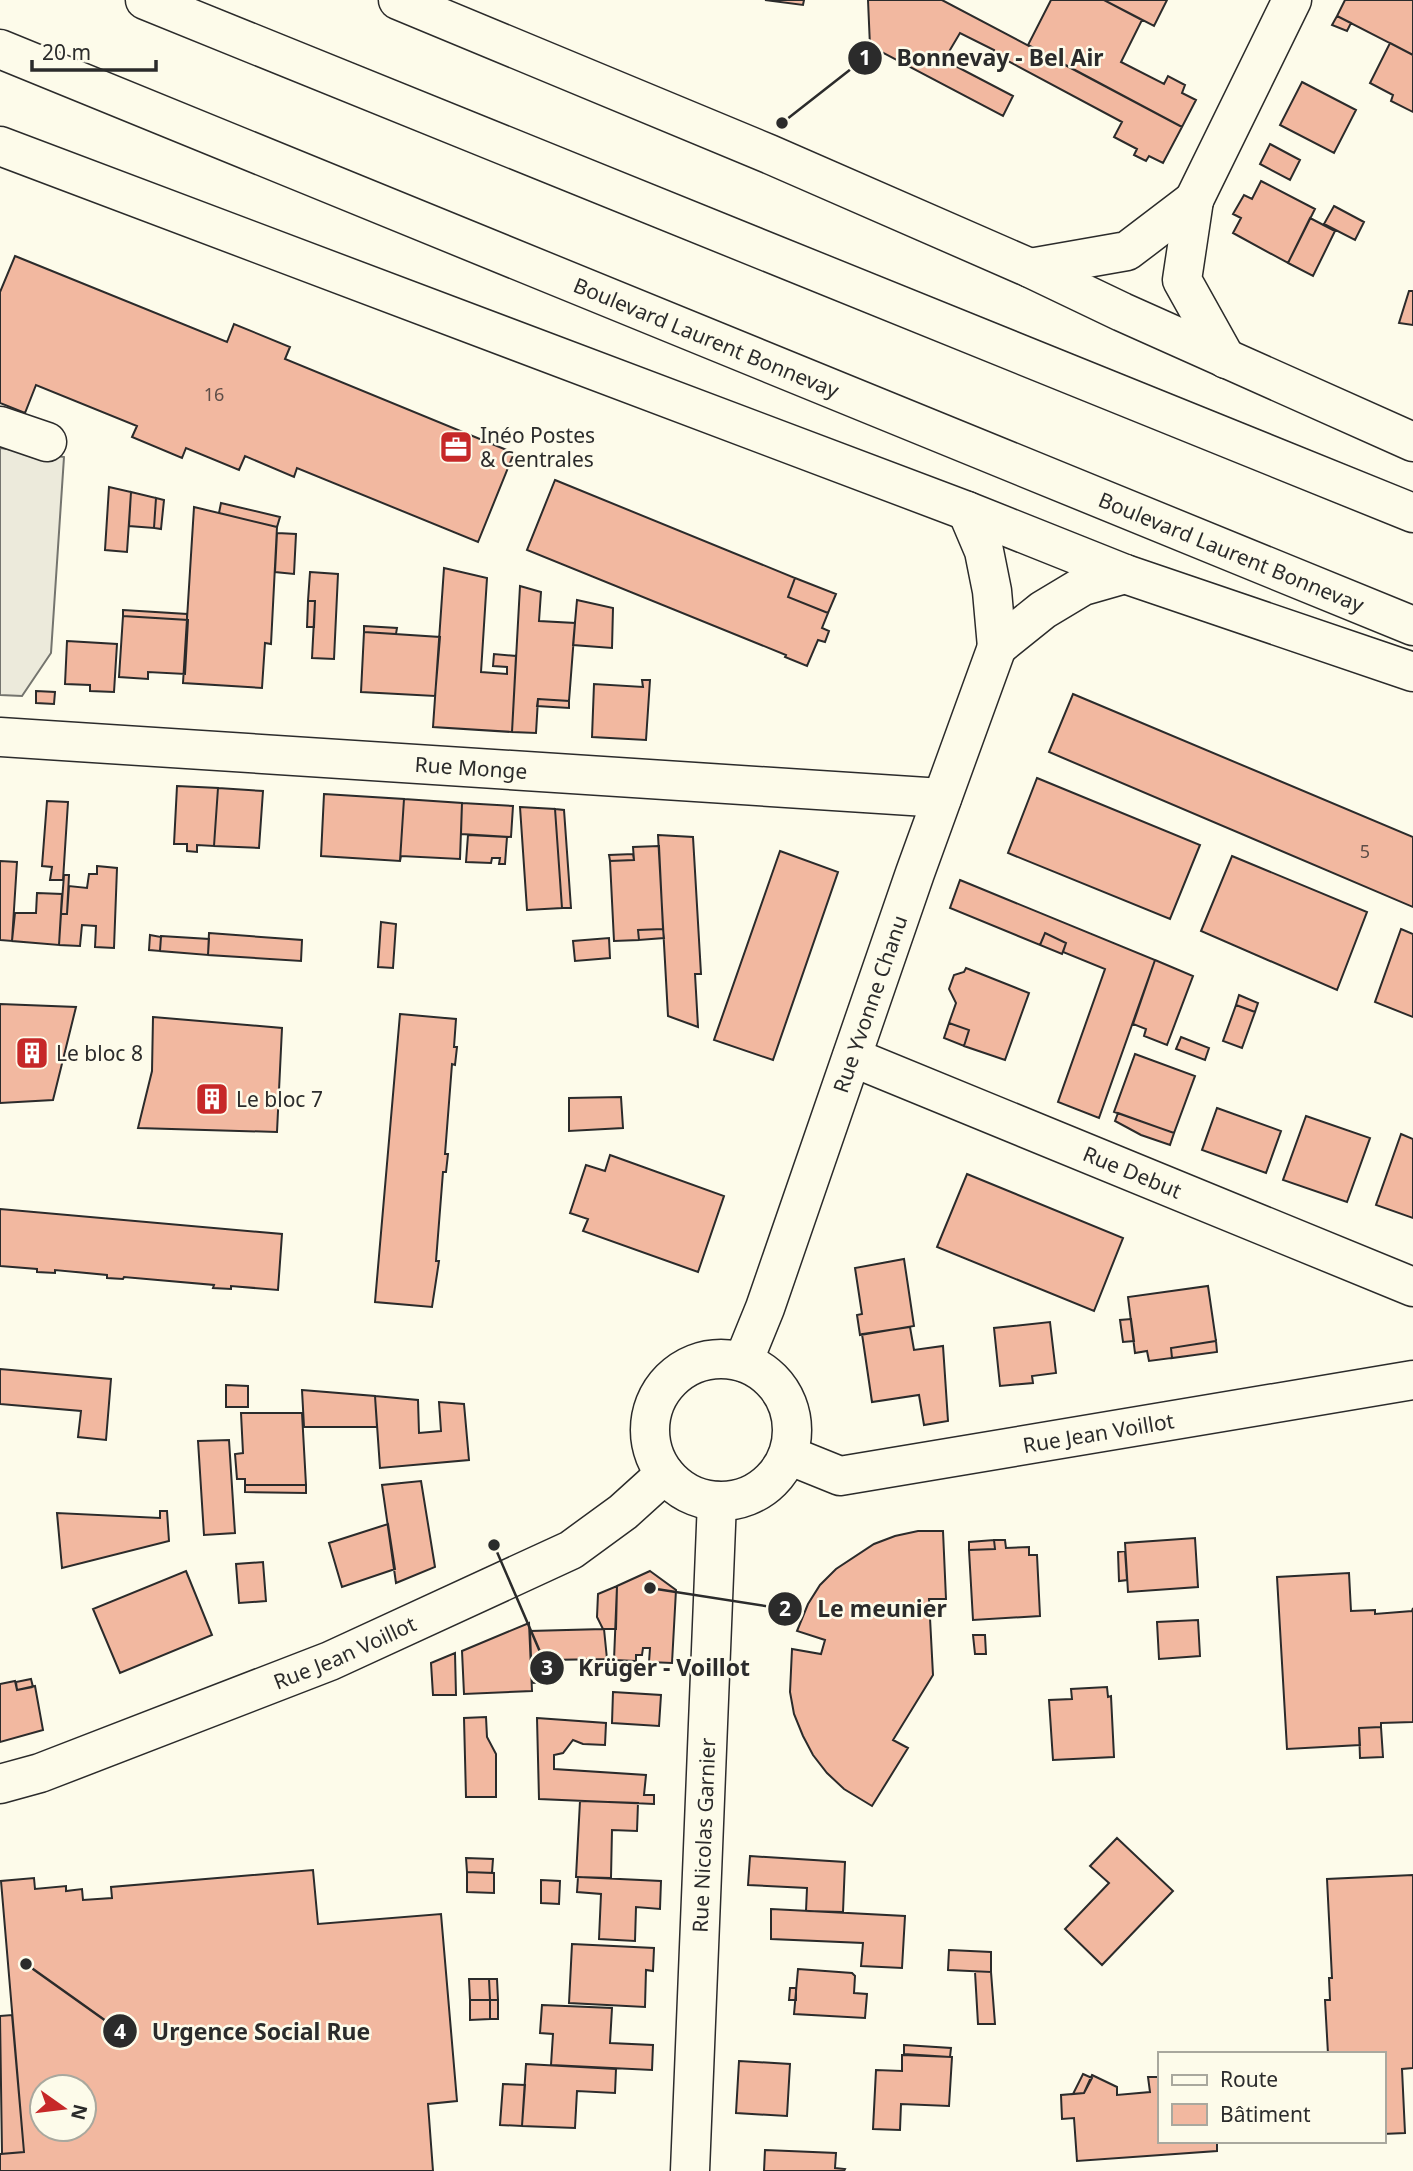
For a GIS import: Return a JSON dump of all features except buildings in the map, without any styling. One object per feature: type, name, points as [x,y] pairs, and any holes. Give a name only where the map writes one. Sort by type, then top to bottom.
[{"type":"main road","points":[[145,0],[1413,513]]},
{"type":"main road","points":[[398,0],[756,148],[1030,268],[1413,442]]},
{"type":"main road","points":[[1226,359],[1182,280],[1194,200],[1292,0]]},
{"type":"main road","name":"Boulevard Laurent Bonnevay","points":[[0,49],[1413,626]]},
{"type":"main road","points":[[0,146],[967,511],[1125,574],[1413,672]]},
{"type":"main road","points":[[1030,268],[1127,251],[1194,200]]},
{"type":"main road","points":[[0,426],[47,442]]},
{"type":"main road","points":[[967,511],[984,551],[992,591],[997,647]]},
{"type":"main road","points":[[997,647],[1043,610],[1083,586],[1125,574]]},
{"type":"main road","name":"Rue Yvonne Chanu","points":[[743,1362],[765,1308],[997,647]]},
{"type":"main road","name":"Rue Monge","points":[[0,737],[942,798]]},
{"type":"main road","name":"Rue Debut","points":[[852,1057],[1413,1287]]},
{"type":"main road","points":[[722,1358],[743,1362],[763,1372],[780,1389],[790,1409],[792,1432],[788,1455],[777,1474],[760,1490],[740,1499],[717,1501],[698,1497],[680,1488],[666,1474],[654,1453],[650,1429],[654,1406],[667,1385],[682,1370],[701,1362],[722,1358]]},
{"type":"main road","name":"Rue Jean Voillot","points":[[788,1455],[840,1476],[1413,1380]]},
{"type":"main road","name":"Rue Jean Voillot","points":[[0,1784],[40,1773],[330,1661],[506,1580],[570,1550],[623,1512],[666,1474]]},
{"type":"main road","name":"Rue Nicolas Garnier","points":[[690,2171],[717,1501]]},
{"type":"shaded area","points":[[0,448],[64,457],[51,653],[22,696],[0,695]]},
{"type":"place","name":"Bonnevay - Bel Air","points":[[782,123]]},
{"type":"place","name":"Inéo Postes & Centrales","points":[[456,447]]},
{"type":"place","name":"Le bloc 8","points":[[32,1053]]},
{"type":"place","name":"Le bloc 7","points":[[212,1099]]},
{"type":"place","name":"Krüger - Voillot","points":[[494,1545]]},
{"type":"place","name":"Le meunier","points":[[650,1588]]},
{"type":"place","name":"Urgence Social Rue","points":[[26,1964]]}]
